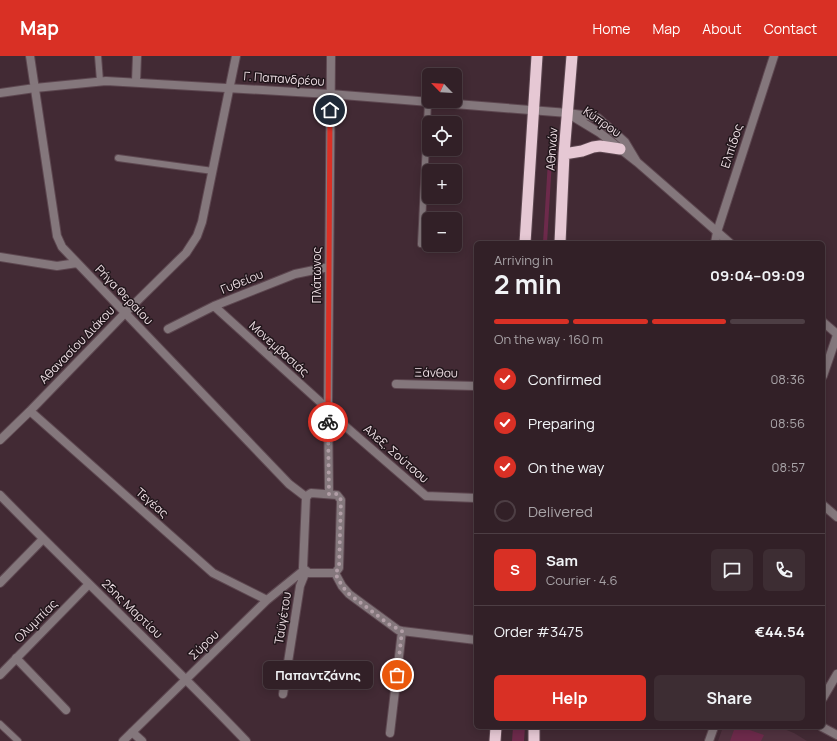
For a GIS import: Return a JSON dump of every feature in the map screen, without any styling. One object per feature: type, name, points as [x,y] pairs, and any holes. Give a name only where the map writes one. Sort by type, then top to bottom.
[{"type":"highway","name":"Αθηνών","points":[[525,241],[537,56]]},
{"type":"highway","name":"Αθηνών","points":[[560,241],[564,154],[572,56]]},
{"type":"highway","points":[[564,154],[600,146],[620,149]]},
{"type":"highway","points":[[495,741],[496,729]]},
{"type":"highway","points":[[534,729],[536,740]]},
{"type":"street","name":"Ρήγα Φεραίου","points":[[30,56],[57,236],[62,247],[289,484],[306,497]]},
{"type":"street","points":[[136,56],[136,82]]},
{"type":"street","name":"Αθανασίου Διάκου","points":[[0,440],[186,252],[197,236],[202,222],[236,56]]},
{"type":"street","name":"Πλάτωνος","points":[[329,494],[328,413],[331,56]]},
{"type":"street","points":[[765,56],[774,56]]},
{"type":"street","name":"Ελπίδος","points":[[715,241],[774,56]]},
{"type":"street","name":"Γ. Παπανδρέου","points":[[0,93],[100,81],[330,94],[422,102]]},
{"type":"street","name":"Γ. Παπανδρέου","points":[[462,106],[568,113]]},
{"type":"street","name":"Κύπρου","points":[[568,113],[589,125],[637,162],[728,241]]},
{"type":"street","name":"Κύπρου","points":[[568,113],[598,118],[625,142],[637,162]]},
{"type":"street","points":[[0,257],[48,266],[77,263]]},
{"type":"street","name":"Γυθείου","points":[[168,329],[214,306],[295,274],[329,267]]},
{"type":"street","name":"Μονεμβασιάς","points":[[214,306],[328,413]]},
{"type":"street","points":[[825,324],[837,334],[825,370]]},
{"type":"street","name":"Ξάνθου","points":[[396,384],[474,386]]},
{"type":"street","name":"Τεγέας","points":[[30,411],[213,573],[267,600]]},
{"type":"street","name":"Αλεξ. Σούτσου","points":[[328,413],[426,496],[474,498]]},
{"type":"street","points":[[311,493],[337,494],[341,500],[339,568],[335,573],[309,573],[303,568],[306,497],[311,493]]},
{"type":"street","name":"25ης Μαρτίου","points":[[0,495],[186,679],[246,741]]},
{"type":"street","points":[[825,507],[837,517]]},
{"type":"street","points":[[0,583],[43,539]]},
{"type":"street","name":"Σύρου","points":[[123,741],[267,600],[305,571]]},
{"type":"street","name":"Ταϋγέτου","points":[[283,694],[300,586],[305,571]]},
{"type":"street","points":[[335,573],[342,586],[349,594],[390,625],[402,631],[474,640]]},
{"type":"street","name":"Ολυμπίας","points":[[0,675],[89,584]]},
{"type":"street","points":[[390,733],[402,631]]},
{"type":"street","points":[[16,658],[66,710]]},
{"type":"street","points":[[825,695],[837,674]]},
{"type":"street","points":[[709,741],[713,729]]},
{"type":"street","points":[[825,729],[837,736]]},
{"type":"street","points":[[132,732],[142,741]]},
{"type":"lane","points":[[98,56],[100,81]]},
{"type":"lane","points":[[421,244],[428,108]]},
{"type":"lane","points":[[118,158],[213,171]]},
{"type":"lane","points":[[0,724],[18,741]]},
{"type":"shaded area","points":[[548,160],[552,160],[547,241],[543,241]]},
{"type":"shaded area","points":[[513,729],[525,729],[524,741],[512,741]]},
{"type":"shaded area","points":[[722,729],[784,729],[807,741],[718,741]]},
{"type":"shaded area","points":[[734,729],[747,729],[764,735],[761,741],[730,741]]},
{"type":"way so far","points":[[328,422],[329,494],[337,494],[340,496],[341,500],[339,568],[335,573],[342,586],[349,594],[390,625],[402,631],[397,675]]},
{"type":"place","name":"Παπαντζάνης","points":[[397,675]]},
{"type":"route","points":[[328,422],[330,110]]}]
